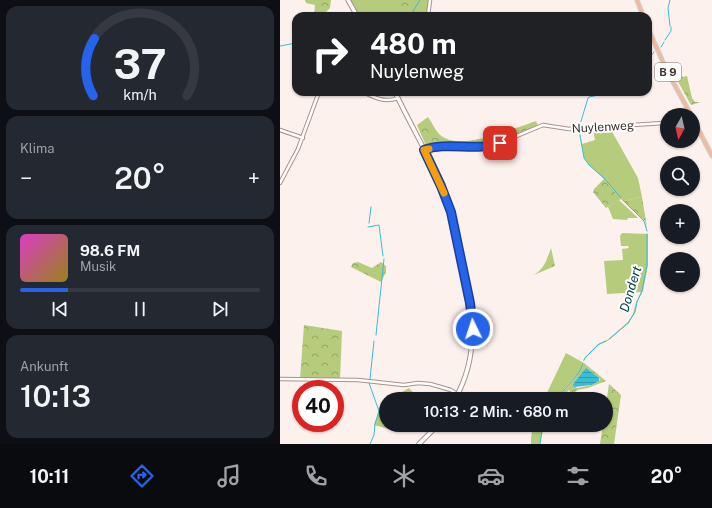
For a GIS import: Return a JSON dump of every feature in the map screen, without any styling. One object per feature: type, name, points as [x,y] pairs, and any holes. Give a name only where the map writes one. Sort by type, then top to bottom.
[{"type":"main road","points":[[637,0],[642,12]]},
{"type":"main road","name":"B 9","points":[[652,37],[666,69],[687,108]]},
{"type":"main road","points":[[700,133],[712,156]]},
{"type":"street","points":[[348,0],[355,12]]},
{"type":"street","points":[[428,12],[430,0]]},
{"type":"street","points":[[280,183],[303,138],[318,96]]},
{"type":"street","points":[[372,96],[387,101],[398,98],[446,198],[455,226],[472,316],[470,359],[459,392]]},
{"type":"street","name":"Nuylenweg","points":[[424,150],[495,145],[543,126],[569,129],[660,124]]},
{"type":"street","points":[[280,130],[303,138]]},
{"type":"street","points":[[280,379],[358,380],[404,385],[418,383],[430,384],[454,392]]},
{"type":"street","points":[[419,444],[431,432]]},
{"type":"green space","points":[[305,0],[331,0],[330,8],[327,12],[314,12],[315,5],[306,3]]},
{"type":"green space","points":[[347,0],[429,0],[427,12],[354,12]]},
{"type":"green space","points":[[400,0],[424,0],[415,12],[400,12]]},
{"type":"green space","points":[[687,76],[692,98],[695,102],[701,102],[691,105],[676,78]]},
{"type":"green space","points":[[428,117],[442,137],[454,141],[465,141],[490,136],[536,121],[538,126],[494,144],[427,148],[417,125]]},
{"type":"green space","points":[[610,128],[638,178],[642,197],[624,201],[639,214],[644,221],[621,199],[584,158],[579,130],[582,144],[595,140],[593,129]]},
{"type":"green space","points":[[604,179],[621,199],[606,208],[593,192]]},
{"type":"green space","points":[[642,197],[647,227],[645,221],[624,201]]},
{"type":"green space","points":[[619,200],[638,218],[628,218],[627,220],[613,219],[608,207]]},
{"type":"green space","points":[[622,233],[648,234],[648,265],[643,291],[637,302],[635,312],[629,323],[609,340],[599,345],[583,361],[585,357],[598,344],[609,339],[628,322],[633,314],[636,302],[641,292],[607,294],[604,261],[623,260],[622,249],[629,248],[628,246],[621,246],[620,236]]},
{"type":"green space","points":[[551,248],[555,266],[534,275],[547,260]]},
{"type":"green space","points":[[358,262],[372,268],[381,262],[386,266],[386,272],[381,282],[351,267],[353,263]]},
{"type":"green space","points":[[304,325],[342,331],[340,380],[300,379]]},
{"type":"green space","points":[[566,353],[584,363],[581,371],[562,392],[547,392]]},
{"type":"green space","points":[[584,363],[606,381],[588,388],[577,390],[575,392],[570,392],[569,390],[567,392],[562,392],[579,374]],"holes":[[[586,369],[600,379],[592,385],[577,388],[573,384]]]},
{"type":"green space","points":[[609,384],[621,395],[614,444],[600,444],[602,432],[613,432],[613,392],[608,392]]},
{"type":"green space","points":[[409,388],[413,392],[402,392]]},
{"type":"green space","points":[[379,411],[379,426],[374,425]]},
{"type":"green space","points":[[532,432],[543,432],[540,444],[531,444]]},
{"type":"water","points":[[586,368],[599,378],[599,381],[592,385],[574,387],[573,384]]},
{"type":"waterway","points":[[412,12],[420,0]]},
{"type":"waterway","name":"Dondert","points":[[670,0],[668,8],[670,26]]},
{"type":"waterway","name":"Dondert","points":[[665,40],[671,31],[671,27]]},
{"type":"waterway","name":"Dondert","points":[[661,47],[664,42]]},
{"type":"waterway","points":[[280,46],[292,44]]},
{"type":"waterway","name":"Dondert","points":[[579,128],[588,98],[594,96]]},
{"type":"waterway","name":"Dondert","points":[[579,130],[584,158],[621,198]]},
{"type":"waterway","name":"Dondert","points":[[623,200],[644,221],[647,231]]},
{"type":"waterway","points":[[369,223],[371,207]]},
{"type":"waterway","points":[[368,227],[379,225],[383,256]]},
{"type":"waterway","name":"Dondert","points":[[609,339],[628,323],[635,312],[637,302],[642,291],[647,265],[647,234]]},
{"type":"waterway","points":[[376,335],[384,259]]},
{"type":"waterway","points":[[370,379],[374,341]]},
{"type":"waterway","name":"Dondert","points":[[584,360],[599,344],[606,341]]},
{"type":"waterway","name":"Dondert","points":[[562,392],[575,379],[583,364]]},
{"type":"waterway","points":[[369,383],[379,411],[375,424],[374,435],[370,444]]},
{"type":"waterway","name":"Dondert","points":[[540,444],[542,432]]},
{"type":"slow traffic","points":[[429,149],[424,150],[444,193]]},
{"type":"route","points":[[473,329],[470,303],[455,226],[446,198],[424,150],[489,146],[500,143]]}]
